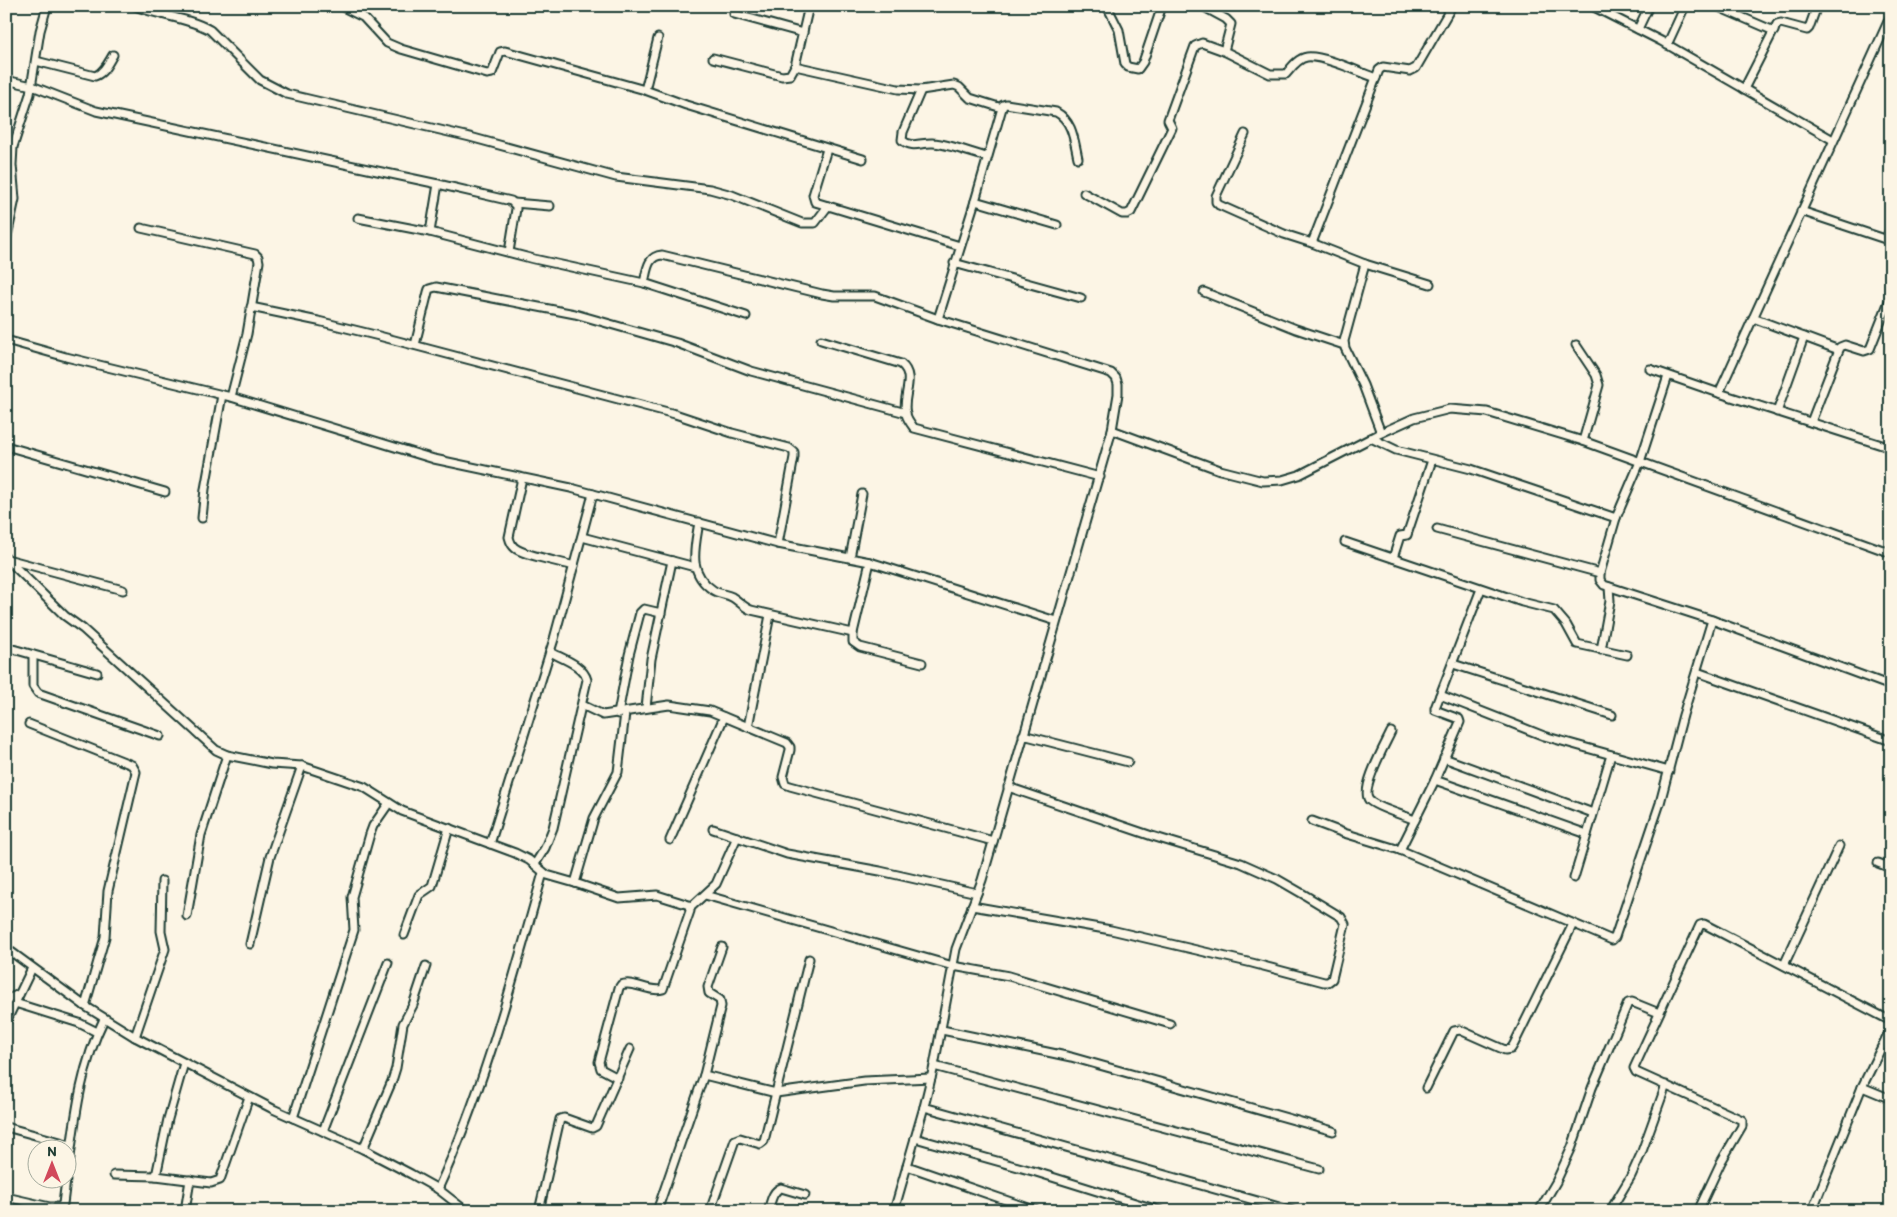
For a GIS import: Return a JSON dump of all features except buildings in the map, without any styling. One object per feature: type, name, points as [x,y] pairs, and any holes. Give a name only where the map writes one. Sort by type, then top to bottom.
[{"type":"street","points":[[6,241],[15,199],[12,157],[32,86],[40,31],[47,6]]},
{"type":"street","points":[[135,6],[146,11],[201,25],[210,30],[260,80],[287,94],[470,137],[616,177],[710,189],[732,195],[802,223],[815,223],[828,206]]},
{"type":"street","points":[[341,6],[363,17],[387,43],[401,50],[487,74],[494,71],[500,52],[505,51],[645,90],[686,105],[863,159]]},
{"type":"street","points":[[713,58],[782,76],[790,75],[795,66],[809,6]]},
{"type":"street","points":[[1107,6],[1118,30],[1125,64],[1128,68],[1138,69],[1143,62],[1162,6]]},
{"type":"street","points":[[1202,6],[1231,24],[1224,51]]},
{"type":"street","points":[[1312,243],[1381,68],[1410,71],[1416,68],[1452,6]]},
{"type":"street","points":[[1592,6],[1667,45],[1833,140]]},
{"type":"street","points":[[1638,29],[1649,6]]},
{"type":"street","points":[[1667,45],[1684,6]]},
{"type":"street","points":[[1716,6],[1774,31]]},
{"type":"street","points":[[1744,89],[1779,23],[1807,30],[1817,6]]},
{"type":"street","points":[[734,14],[803,33]]},
{"type":"street","points":[[1719,393],[1891,15]]},
{"type":"street","points":[[645,90],[658,38]]},
{"type":"street","points":[[1084,194],[1122,214],[1131,212],[1172,128],[1168,120],[1195,46],[1202,43],[1224,51],[1270,74],[1286,74],[1294,64],[1305,57],[1321,58],[1376,78]]},
{"type":"street","points":[[36,62],[95,76],[103,71],[113,55]]},
{"type":"street","points":[[795,66],[884,87],[921,90],[957,86],[970,98],[1002,108]]},
{"type":"street","points":[[6,80],[32,86],[96,111],[438,184],[514,203],[550,206]]},
{"type":"street","points":[[921,90],[903,132],[902,140],[916,146],[934,143],[987,157]]},
{"type":"street","points":[[938,319],[1003,105],[1060,114],[1068,122],[1078,158]]},
{"type":"street","points":[[1245,134],[1216,196],[1216,202],[1241,216],[1284,234],[1365,264],[1430,284]]},
{"type":"street","points":[[827,149],[813,199],[818,204],[960,246]]},
{"type":"street","points":[[430,232],[438,184]]},
{"type":"street","points":[[975,201],[1057,225]]},
{"type":"street","points":[[509,252],[516,209],[514,203]]},
{"type":"street","points":[[1801,211],[1888,240],[1891,228]]},
{"type":"street","points":[[358,218],[430,232],[644,283],[746,316]]},
{"type":"street","points":[[141,228],[255,254],[259,259],[247,334],[231,397]]},
{"type":"street","points":[[644,283],[650,260],[652,257],[662,255],[822,294],[834,296],[875,296],[938,319],[1111,373],[1116,378],[1118,384],[1112,430],[1100,477],[1056,621],[993,841],[977,893],[956,949],[934,1066],[894,1211]]},
{"type":"street","points":[[954,263],[1081,298]]},
{"type":"street","points":[[1365,264],[1344,337],[1344,345],[1363,385],[1381,433]]},
{"type":"street","points":[[414,345],[429,289],[436,288],[575,314],[677,343],[751,371],[906,413]]},
{"type":"street","points":[[1204,292],[1296,329],[1344,345]]},
{"type":"street","points":[[1811,422],[1842,345],[1864,350],[1870,349],[1891,296]]},
{"type":"street","points":[[251,307],[318,321],[414,345],[675,414],[732,433],[790,448],[794,452],[794,457],[778,544]]},
{"type":"street","points":[[1753,318],[1839,350]]},
{"type":"street","points":[[1777,412],[1804,337]]},
{"type":"street","points":[[6,340],[66,357],[231,397],[434,459],[593,494],[778,544],[870,562],[1056,621]]},
{"type":"street","points":[[822,340],[901,364],[905,367],[908,378],[906,413],[914,428],[920,431],[1100,477]]},
{"type":"street","points":[[1576,345],[1596,374],[1599,385],[1583,441]]},
{"type":"street","points":[[1650,369],[1891,448]]},
{"type":"street","points":[[1668,376],[1640,462],[1616,518],[1600,580],[1609,587],[1712,620],[1891,686]]},
{"type":"street","points":[[202,518],[205,489],[222,395]]},
{"type":"street","points":[[1112,430],[1220,470],[1263,481],[1282,480],[1299,474],[1414,418],[1450,409],[1487,412],[1583,441],[1891,553]]},
{"type":"street","points":[[1371,438],[1396,450],[1471,469],[1616,518]]},
{"type":"street","points":[[6,446],[165,492]]},
{"type":"street","points":[[1393,558],[1400,536],[1408,534],[1432,460]]},
{"type":"street","points":[[522,478],[510,537],[514,548],[574,566]]},
{"type":"street","points":[[490,844],[550,652],[593,494]]},
{"type":"street","points":[[850,558],[862,494]]},
{"type":"street","points":[[699,522],[694,560],[695,567],[697,573],[712,590],[731,597],[745,608],[853,633]]},
{"type":"street","points":[[1438,529],[1600,574]]},
{"type":"street","points":[[582,537],[695,567]]},
{"type":"street","points":[[1345,542],[1522,602],[1554,610],[1566,624],[1577,644],[1627,655]]},
{"type":"street","points":[[7,558],[123,590]]},
{"type":"street","points":[[7,558],[65,616],[89,635],[210,746],[227,755],[272,764],[302,766],[364,787],[402,811],[515,853],[535,864],[543,873],[619,898],[657,895],[686,904],[690,908]]},
{"type":"street","points":[[646,708],[651,659],[672,561]]},
{"type":"street","points":[[870,562],[853,633],[855,645],[922,663]]},
{"type":"street","points":[[1601,650],[1610,601],[1609,587]]},
{"type":"street","points":[[1400,850],[1435,780],[1460,721],[1435,710],[1481,588]]},
{"type":"street","points":[[575,883],[594,818],[618,772],[621,714],[629,655],[640,613],[644,609],[660,612]]},
{"type":"street","points":[[748,726],[770,615]]},
{"type":"street","points":[[1312,821],[1400,850],[1610,940],[1615,938],[1660,803],[1712,620]]},
{"type":"street","points":[[6,647],[96,673]]},
{"type":"street","points":[[535,864],[545,848],[553,828],[587,680],[581,669],[550,652]]},
{"type":"street","points":[[34,655],[34,686],[38,693],[160,736]]},
{"type":"street","points":[[1452,664],[1612,715]]},
{"type":"street","points":[[1697,672],[1891,741]]},
{"type":"street","points":[[1440,695],[1544,736],[1668,771]]},
{"type":"street","points":[[582,705],[603,715],[621,714],[669,705],[710,711],[789,744],[790,750],[783,777],[785,784],[993,841]]},
{"type":"street","points":[[670,840],[724,717]]},
{"type":"street","points":[[29,724],[132,765],[136,772],[108,891],[105,937],[85,1006]]},
{"type":"street","points":[[1391,732],[1374,769],[1366,792],[1367,796],[1373,803],[1415,820]]},
{"type":"street","points":[[1024,735],[1128,762]]},
{"type":"street","points":[[187,916],[201,835],[227,755]]},
{"type":"street","points":[[1574,878],[1611,755]]},
{"type":"street","points":[[1444,758],[1594,813]]},
{"type":"street","points":[[250,944],[270,857],[302,766]]},
{"type":"street","points":[[1435,780],[1587,834]]},
{"type":"street","points":[[972,906],[1111,930],[1324,982],[1332,979],[1345,924],[1341,917],[1303,894],[1241,863],[1152,836],[1008,787]]},
{"type":"street","points":[[293,1118],[354,930],[352,897],[370,834],[373,826],[389,803]]},
{"type":"street","points":[[404,935],[419,895],[432,886],[449,828]]},
{"type":"street","points":[[713,829],[788,854],[880,871],[977,893]]},
{"type":"street","points":[[618,1078],[601,1069],[598,1062],[619,988],[621,985],[628,983],[655,990],[662,988],[690,908],[716,884],[737,837]]},
{"type":"street","points":[[1784,965],[1839,846]]},
{"type":"street","points":[[1878,863],[1891,868]]},
{"type":"street","points":[[438,1189],[461,1137],[476,1094],[518,961],[543,873]]},
{"type":"street","points":[[135,1038],[165,949],[161,931],[162,880]]},
{"type":"street","points":[[705,895],[953,966],[1009,976],[1170,1024]]},
{"type":"street","points":[[1426,1088],[1456,1030],[1460,1030],[1505,1050],[1511,1049],[1573,924]]},
{"type":"street","points":[[1698,1211],[1721,1162],[1742,1126],[1742,1120],[1634,1070],[1701,924],[1891,1021]]},
{"type":"street","points":[[657,1211],[704,1075],[721,1006],[720,1000],[709,992],[708,986],[722,947]]},
{"type":"street","points":[[6,948],[85,1006],[135,1038],[249,1097],[363,1149],[438,1189],[462,1210]]},
{"type":"street","points":[[710,1211],[735,1140],[740,1138],[758,1144],[762,1143],[809,959]]},
{"type":"street","points":[[323,1131],[388,963]]},
{"type":"street","points":[[363,1149],[392,1081],[403,1024],[413,1005],[426,966]]},
{"type":"street","points":[[6,1022],[32,968]]},
{"type":"street","points":[[6,1000],[20,994]]},
{"type":"street","points":[[1538,1211],[1556,1182],[1572,1147],[1592,1088],[1628,1003],[1632,1002],[1660,1013]]},
{"type":"street","points":[[15,1004],[79,1023],[97,1032]]},
{"type":"street","points":[[72,1140],[84,1070],[97,1032],[104,1019]]},
{"type":"street","points":[[1812,1211],[1862,1087],[1891,1028]]},
{"type":"street","points":[[942,1030],[1072,1057],[1333,1131]]},
{"type":"street","points":[[539,1211],[560,1119],[564,1118],[594,1128],[630,1049]]},
{"type":"street","points":[[156,1176],[168,1119],[184,1063]]},
{"type":"street","points":[[934,1066],[1319,1169]]},
{"type":"street","points":[[704,1075],[776,1093],[864,1081],[931,1078]]},
{"type":"street","points":[[1610,1211],[1631,1176],[1641,1154],[1666,1085]]},
{"type":"street","points":[[1862,1087],[1891,1099]]},
{"type":"street","points":[[114,1176],[156,1176],[210,1183],[220,1180],[249,1097]]},
{"type":"street","points":[[924,1107],[1293,1211]]},
{"type":"street","points":[[6,1126],[54,1140]]},
{"type":"street","points":[[915,1138],[1036,1172],[1161,1211]]},
{"type":"street","points":[[907,1166],[1036,1211]]},
{"type":"street","points":[[185,1211],[190,1180]]},
{"type":"street","points":[[768,1211],[774,1193],[778,1189],[781,1188],[806,1195]]},
{"type":"street","points":[[6,1197],[50,1207],[60,1207],[63,1204],[65,1190]]}]
